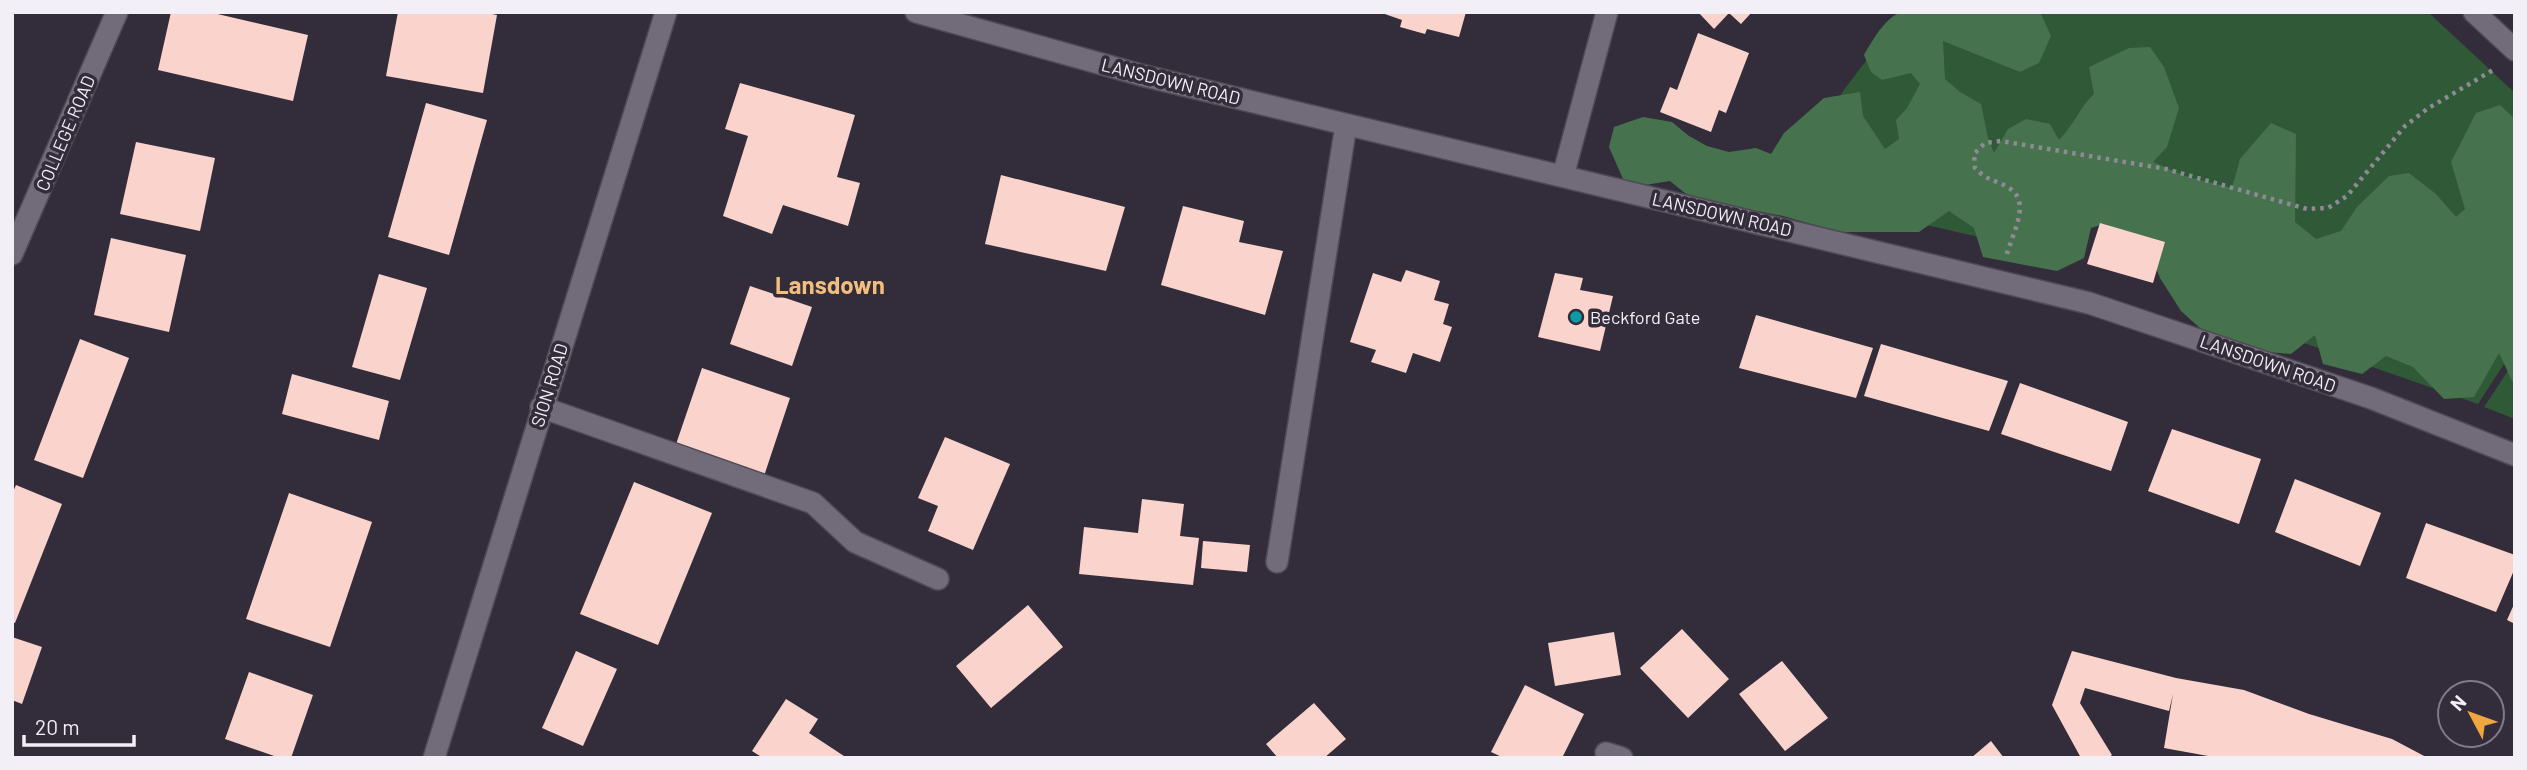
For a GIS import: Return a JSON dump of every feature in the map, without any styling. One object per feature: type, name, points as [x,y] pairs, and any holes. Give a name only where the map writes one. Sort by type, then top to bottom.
[{"type":"street","name":"COLLEGE ROAD","points":[[12,254],[117,12]]},
{"type":"street","name":"SION ROAD","points":[[434,758],[666,12]]},
{"type":"street","name":"LANSDOWN ROAD","points":[[916,12],[1141,75],[2089,303],[2346,389],[2515,455]]},
{"type":"street","points":[[1563,176],[1607,12]]},
{"type":"street","points":[[2474,12],[2509,44]]},
{"type":"street","points":[[1277,562],[1346,125]]},
{"type":"street","points":[[541,407],[813,503],[855,542],[938,579]]},
{"type":"path","points":[[2000,280],[2021,207],[2018,196],[2008,187],[1986,179],[1975,168],[1974,154],[1985,143],[2001,141],[2166,169],[2307,209],[2328,208],[2347,196],[2405,126],[2509,44]]},
{"type":"green space","points":[[1902,12],[2040,12],[2051,36],[2039,63],[2020,72],[1943,41],[1945,79],[1960,92],[1981,104],[1994,153],[2008,129],[2026,119],[2050,124],[2059,140],[2094,94],[2089,67],[2129,48],[2150,47],[2164,67],[2179,108],[2167,147],[2153,162],[2185,176],[2232,188],[2240,159],[2271,123],[2296,134],[2295,222],[2316,239],[2341,231],[2357,207],[2389,176],[2409,173],[2436,194],[2456,217],[2465,209],[2451,162],[2476,113],[2500,105],[2515,119],[2515,387],[2499,353],[2474,397],[2444,399],[2413,367],[2386,356],[2362,374],[2323,364],[2315,335],[2291,354],[2246,350],[2202,330],[2181,311],[2160,278],[2153,260],[2135,240],[2104,224],[2091,228],[2084,258],[2057,271],[1983,257],[1974,228],[1949,211],[1919,232],[1840,232],[1783,216],[1691,198],[1670,181],[1645,185],[1623,179],[1609,147],[1614,127],[1643,117],[1672,122],[1707,146],[1729,152],[1756,148],[1771,154],[1784,133],[1824,98],[1860,92],[1863,116],[1885,149],[1899,139],[1896,120],[1907,108],[1920,84],[1911,73],[1882,80],[1871,72],[1864,55],[1890,18]]},
{"type":"green space","points":[[1905,12],[2428,12],[2515,93],[2515,347],[2478,404],[2181,300],[2181,250],[2056,200],[2027,248],[1782,192],[1822,121]]},
{"type":"green space","points":[[2515,360],[2515,419],[2484,407]]},
{"type":"building","points":[[171,12],[209,12],[308,35],[293,101],[158,70]]},
{"type":"building","points":[[398,12],[482,12],[497,15],[483,93],[386,76]]},
{"type":"building","points":[[1379,12],[1466,12],[1459,37],[1427,29],[1425,34],[1400,27],[1402,20]]},
{"type":"building","points":[[1698,12],[1752,12],[1741,24],[1729,13],[1714,29]]},
{"type":"building","points":[[1698,33],[1749,53],[1726,113],[1719,110],[1711,132],[1660,112],[1670,87],[1677,90]]},
{"type":"building","points":[[740,83],[855,115],[837,177],[860,183],[848,226],[783,205],[772,234],[723,216],[748,136],[725,129]]},
{"type":"building","points":[[426,103],[487,120],[449,255],[388,237]]},
{"type":"building","points":[[136,142],[215,158],[200,231],[120,214]]},
{"type":"building","points":[[1001,175],[1125,207],[1106,271],[985,244]]},
{"type":"building","points":[[1183,206],[1244,221],[1239,242],[1283,251],[1265,315],[1161,285]]},
{"type":"building","points":[[2100,223],[2165,242],[2153,283],[2087,264]]},
{"type":"building","points":[[111,238],[186,255],[169,332],[94,315]]},
{"type":"building","points":[[1406,270],[1440,281],[1434,300],[1449,304],[1443,324],[1452,327],[1440,362],[1413,353],[1406,373],[1371,362],[1376,350],[1350,342],[1373,273],[1401,282]]},
{"type":"building","name":"Beckford Gate","points":[[1555,273],[1583,278],[1580,290],[1613,296],[1600,351],[1538,337]]},
{"type":"building","points":[[379,274],[427,288],[400,380],[352,367]]},
{"type":"building","points":[[750,286],[812,307],[792,366],[730,344]]},
{"type":"building","points":[[1756,315],[1873,348],[1856,398],[1739,368]]},
{"type":"building","points":[[80,339],[129,358],[83,478],[34,460]]},
{"type":"building","points":[[1881,344],[2008,381],[1989,431],[1864,396]]},
{"type":"building","points":[[702,368],[790,398],[762,482],[673,453]]},
{"type":"building","points":[[292,374],[389,401],[379,440],[282,414]]},
{"type":"building","points":[[2020,383],[2128,422],[2111,471],[2001,434]]},
{"type":"building","points":[[2172,429],[2261,459],[2239,524],[2148,491]]},
{"type":"building","points":[[945,437],[1010,464],[973,550],[928,531],[938,506],[918,498]]},
{"type":"building","points":[[2295,479],[2381,513],[2360,566],[2275,532]]},
{"type":"building","points":[[634,482],[712,513],[658,645],[580,614]]},
{"type":"building","points":[[16,485],[62,504],[15,623],[12,622],[12,494]]},
{"type":"building","points":[[289,493],[372,522],[330,647],[246,619]]},
{"type":"building","points":[[1142,499],[1184,504],[1180,536],[1199,538],[1193,585],[1079,574],[1084,527],[1138,533]]},
{"type":"building","points":[[2426,523],[2515,555],[2515,568],[2496,612],[2406,578]]},
{"type":"building","points":[[1203,541],[1250,545],[1247,572],[1201,568]]},
{"type":"building","points":[[2515,602],[2515,624],[2507,620]]},
{"type":"building","points":[[1028,605],[1063,647],[991,708],[956,666]]},
{"type":"building","points":[[1682,629],[1729,679],[1688,718],[1640,668]]},
{"type":"building","points":[[1614,632],[1621,675],[1555,686],[1548,643]]},
{"type":"building","points":[[12,637],[42,647],[22,704],[12,700]]},
{"type":"building","points":[[576,651],[617,669],[583,746],[542,728]]},
{"type":"building","points":[[2072,651],[2176,678],[2244,690],[2309,714],[2392,739],[2428,758],[2219,758],[2164,748],[2173,694],[2169,711],[2085,688],[2080,703],[2112,755],[2108,758],[2081,758],[2052,705]]},
{"type":"building","points":[[1782,661],[1828,718],[1785,751],[1739,694]]},
{"type":"building","points":[[249,672],[313,695],[291,758],[280,758],[225,739]]},
{"type":"building","points":[[1525,685],[1584,714],[1562,758],[1504,758],[1491,752]]},
{"type":"building","points":[[786,699],[818,719],[809,733],[847,758],[763,758],[752,751]]},
{"type":"building","points":[[1314,703],[1346,739],[1324,758],[1278,758],[1266,744]]},
{"type":"building","points":[[1991,741],[2004,758],[1971,758]]},
{"type":"place","name":"Beckford Gate","points":[[1576,317]]},
{"type":"district","name":"Lansdown","points":[[830,284]]}]
